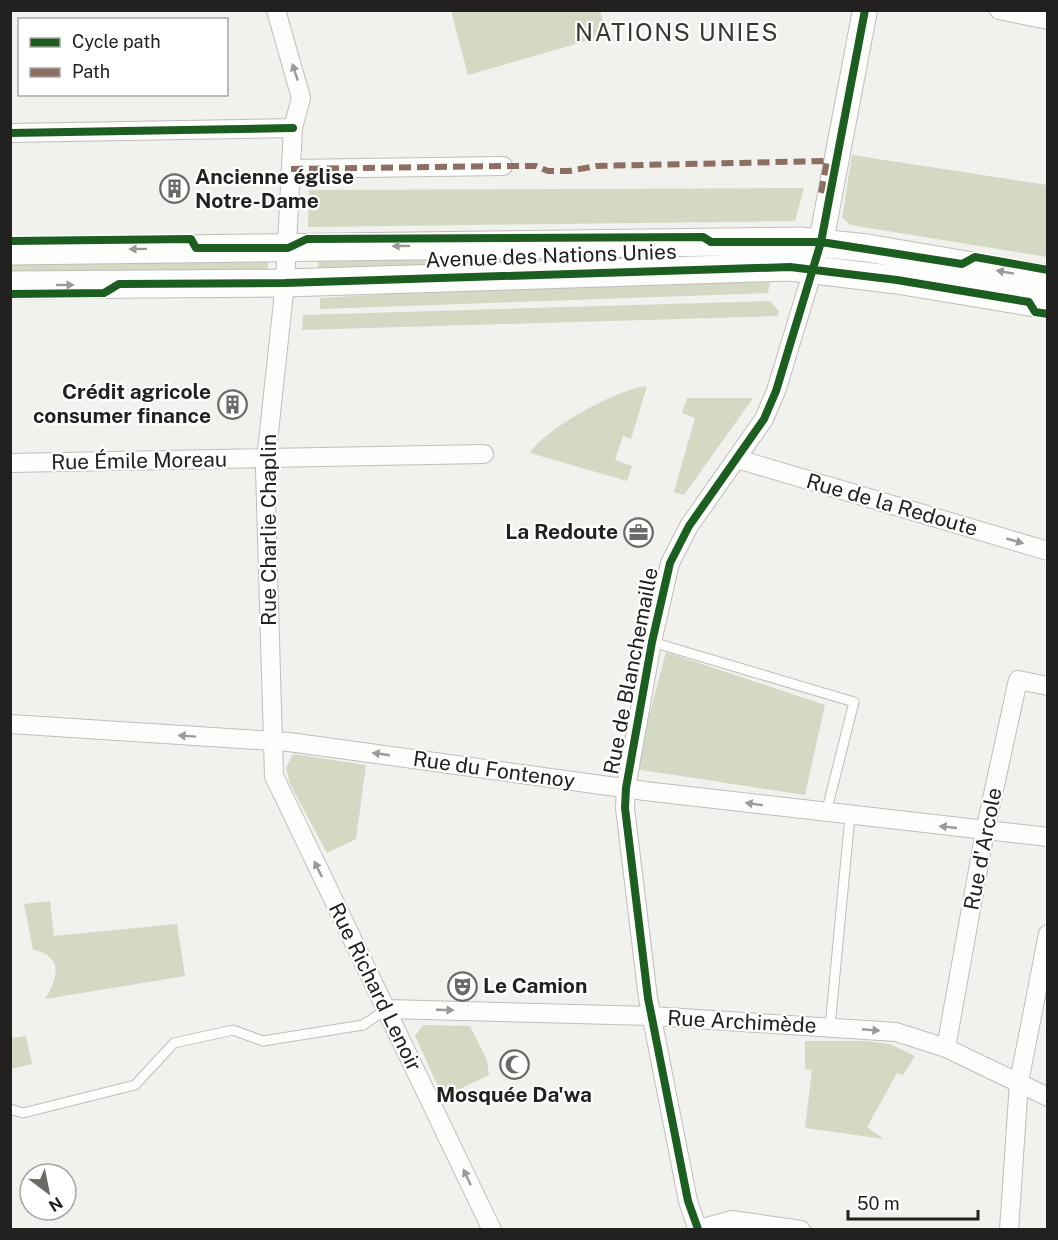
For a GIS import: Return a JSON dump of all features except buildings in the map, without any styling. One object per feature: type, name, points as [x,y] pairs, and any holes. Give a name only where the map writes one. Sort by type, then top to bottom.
[{"type":"main road","name":"Avenue des Nations Unies","points":[[10,250],[821,242],[1047,279]]},
{"type":"main road","name":"Avenue des Nations Unies","points":[[10,285],[285,283],[780,267],[813,268],[1047,305]]},
{"type":"street","name":"Rue Charlie Chaplin","points":[[272,740],[266,458],[288,248],[293,128],[301,94],[276,10]]},
{"type":"street","name":"Rue de Blanchemaille","points":[[697,1229],[688,1201],[651,1016],[625,808],[626,788],[666,576],[678,545],[737,459],[771,404],[821,242],[865,10]]},
{"type":"street","points":[[999,10],[1047,20]]},
{"type":"street","points":[[10,133],[293,128]]},
{"type":"street","points":[[291,170],[503,165]]},
{"type":"street","name":"Rue Émile Moreau","points":[[10,464],[484,454]]},
{"type":"street","name":"Rue de la Redoute","points":[[737,459],[1047,551]]},
{"type":"street","name":"Rue d'Arcole","points":[[946,1048],[985,831],[1018,680],[1047,686]]},
{"type":"street","name":"Rue du Fontenoy","points":[[10,724],[272,740],[626,788],[850,816],[1047,837]]},
{"type":"street","name":"Rue Richard Lenoir","points":[[272,740],[272,763],[278,788],[387,1009],[492,1230]]},
{"type":"street","points":[[1009,1230],[1019,1082],[1047,934]]},
{"type":"street","name":"Rue Archimède","points":[[387,1009],[651,1016],[896,1032],[946,1048],[1047,1097]]},
{"type":"street","points":[[697,1229],[732,1220],[801,1230]]},
{"type":"lane","points":[[652,642],[854,702],[826,813]]},
{"type":"lane","points":[[831,1027],[850,816]]},
{"type":"lane","points":[[10,1109],[24,1113],[135,1085],[174,1043],[233,1030],[263,1041],[363,1024],[387,1009]]},
{"type":"green space","points":[[451,11],[600,11],[607,35],[468,75]]},
{"type":"green space","points":[[852,155],[1047,185],[1047,257],[851,225],[842,218]]},
{"type":"green space","points":[[804,188],[795,221],[308,227],[309,190]]},
{"type":"green space","points":[[692,251],[785,258],[318,275],[318,256]]},
{"type":"green space","points":[[268,258],[268,276],[11,277],[10,260]]},
{"type":"green space","points":[[770,281],[768,293],[320,309],[320,298],[454,290]]},
{"type":"green space","points":[[770,301],[779,311],[777,316],[302,330],[303,315]]},
{"type":"green space","points":[[647,386],[631,439],[623,436],[615,460],[632,466],[627,481],[530,453],[551,432],[583,411],[618,394]]},
{"type":"green space","points":[[687,398],[753,398],[684,495],[674,492],[695,418],[682,413]]},
{"type":"green space","points":[[666,652],[825,705],[805,795],[635,769]]},
{"type":"green space","points":[[293,754],[366,765],[356,839],[327,853],[290,784],[286,768]]},
{"type":"green space","points":[[50,901],[54,936],[177,924],[185,976],[45,999],[53,983],[56,968],[50,957],[33,950],[24,904]]},
{"type":"green space","points":[[423,1025],[470,1026],[487,1060],[489,1075],[443,1097],[415,1036]]},
{"type":"green space","points":[[26,1036],[32,1064],[11,1069],[11,1038]]},
{"type":"green space","points":[[805,1041],[866,1041],[890,1044],[915,1056],[903,1075],[897,1073],[867,1127],[884,1139],[805,1128],[812,1070],[805,1069]]},
{"type":"marked path","points":[[291,169],[536,166],[548,171],[569,171],[596,166],[827,161],[821,193]]},
{"type":"cycle path","points":[[698,1229],[688,1201],[648,998],[625,808],[626,788],[652,642],[670,563],[689,526],[764,419],[776,391],[821,242],[865,10]]},
{"type":"cycle path","points":[[10,133],[293,128]]},
{"type":"cycle path","points":[[10,241],[191,239],[196,248],[288,248],[307,239],[703,237],[711,242],[821,242],[962,264],[975,257],[1048,270]]},
{"type":"cycle path","points":[[10,294],[104,293],[119,284],[285,283],[790,267],[897,280],[1029,302],[1035,312],[1048,314]]},
{"type":"place","name":"Ancienne église Notre-Dame","points":[[174,189]]},
{"type":"place","name":"Crédit agricole consumer finance","points":[[232,404]]},
{"type":"place","name":"La Redoute","points":[[639,532]]},
{"type":"place","name":"Le Camion","points":[[462,986]]},
{"type":"place","name":"Mosquée Da'wa","points":[[514,1064]]},
{"type":"district","name":"NATIONS UNIES","points":[[677,33]]}]
